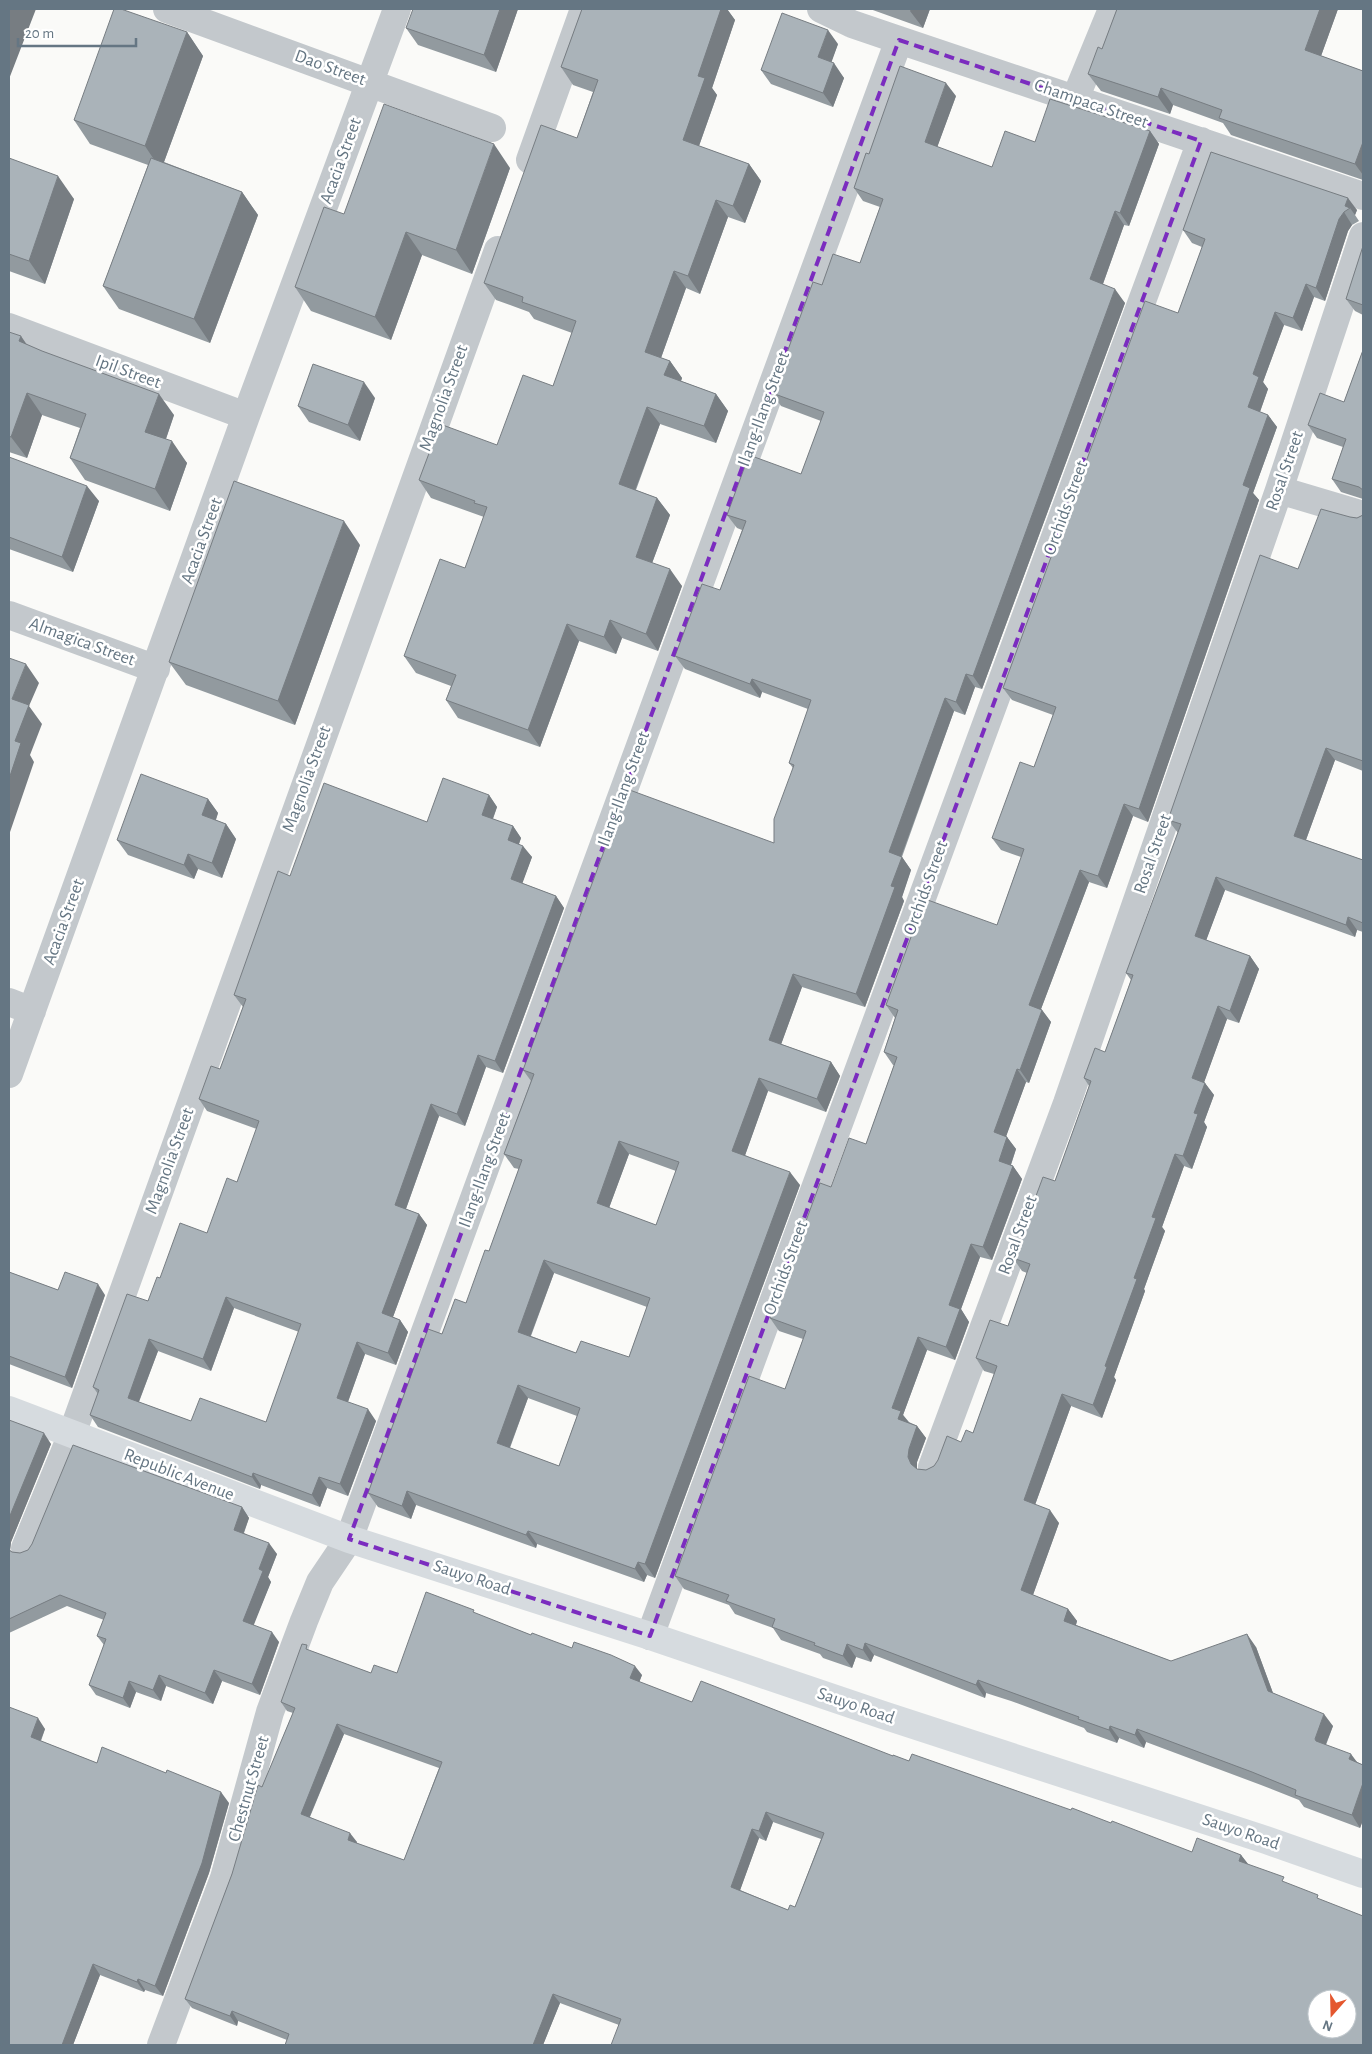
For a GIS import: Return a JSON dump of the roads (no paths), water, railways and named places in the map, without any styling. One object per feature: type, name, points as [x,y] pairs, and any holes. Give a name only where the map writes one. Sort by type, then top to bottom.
[{"type":"main road","name":"Republic Avenue","points":[[9,1410],[349,1539]]},
{"type":"main road","name":"Sauyo Road","points":[[349,1539],[650,1636],[892,1718],[1266,1840],[1363,1874]]},
{"type":"street","name":"Dao Street","points":[[167,9],[492,128]]},
{"type":"street","name":"Acacia Street","points":[[9,1074],[20,1007],[156,668],[246,416],[397,9]]},
{"type":"street","points":[[520,187],[584,9]]},
{"type":"street","name":"Champaca Street","points":[[821,9],[852,24],[1363,196]]},
{"type":"street","points":[[1075,99],[1112,9]]},
{"type":"street","name":"Ilang-Ilang Street","points":[[349,1539],[899,40]]},
{"type":"street","name":"Orchids Street","points":[[650,1636],[1201,141]]},
{"type":"street","name":"Magnolia Street","points":[[25,1548],[72,1434],[507,224]]},
{"type":"street","name":"Rosal Street","points":[[932,1467],[1067,1103],[1279,490],[1363,236]]},
{"type":"street","name":"Ipil Street","points":[[9,328],[246,416]]},
{"type":"street","points":[[1279,490],[1363,515]]},
{"type":"street","name":"Almagica Street","points":[[9,615],[156,668]]},
{"type":"street","name":"Chestnut Street","points":[[161,2045],[224,1878],[270,1712],[320,1582],[349,1539]]}]
